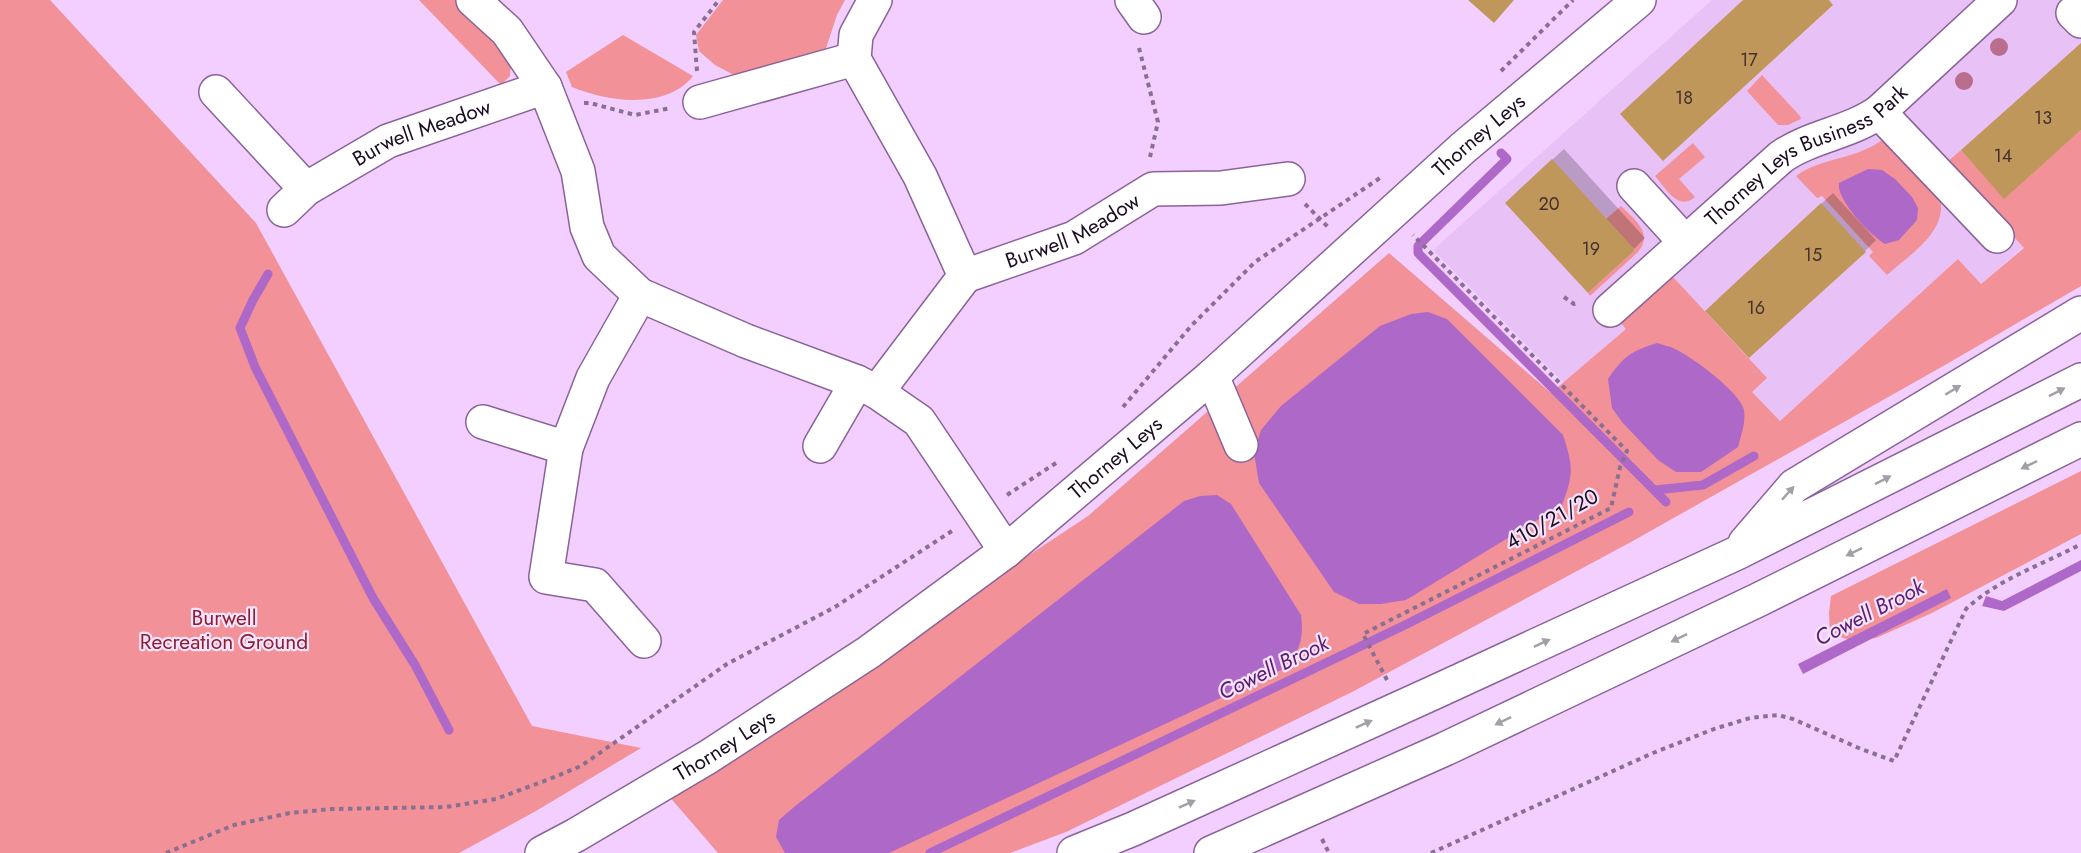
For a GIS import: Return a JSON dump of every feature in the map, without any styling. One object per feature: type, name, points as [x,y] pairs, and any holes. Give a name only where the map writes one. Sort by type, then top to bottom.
[{"type":"main road","points":[[474,0],[507,31],[549,97],[578,171],[588,227],[599,256],[640,295],[746,341],[867,387],[919,421],[1006,551]]},
{"type":"main road","points":[[820,446],[867,387],[964,276],[920,176],[854,59],[856,35],[875,0]]},
{"type":"main road","name":"Thorney Leys","points":[[542,853],[708,757],[831,677],[869,652],[1006,551],[1212,376],[1463,148],[1639,0]]},
{"type":"main road","name":"Thorney Leys Business Park","points":[[1610,310],[1781,157],[1808,142],[1860,123],[1879,112],[2000,0]]},
{"type":"main road","points":[[700,102],[854,59]]},
{"type":"main road","name":"Burwell Meadow","points":[[216,92],[295,200],[388,141],[549,97]]},
{"type":"main road","points":[[1879,112],[1996,236]]},
{"type":"main road","name":"Burwell Meadow","points":[[964,276],[1074,238],[1153,189],[1221,188],[1288,179]]},
{"type":"main road","points":[[1634,186],[1685,242]]},
{"type":"main road","points":[[640,295],[593,378],[566,448],[546,577],[595,585],[644,641]]},
{"type":"main road","points":[[1737,553],[1794,486],[2081,313]]},
{"type":"main road","points":[[1212,376],[1241,446]]},
{"type":"main road","points":[[1074,853],[1144,824],[1436,692],[1737,553],[2081,380]]},
{"type":"main road","points":[[483,422],[566,448]]},
{"type":"main road","points":[[1211,853],[1455,744],[1758,600],[2081,439]]},
{"type":"path","points":[[549,97],[590,103],[635,115],[700,102],[694,32],[719,0]]},
{"type":"path","points":[[1493,79],[1572,0]]},
{"type":"path","points":[[1138,9],[1135,32],[1158,122],[1149,160],[1153,189]]},
{"type":"path","points":[[1122,408],[1191,326],[1256,262],[1384,176]]},
{"type":"path","points":[[1288,179],[1294,194],[1348,251]]},
{"type":"path","name":"410/21/20","points":[[1387,680],[1363,634],[1611,508],[1620,467],[1627,451],[1414,236]]},
{"type":"path","points":[[166,853],[234,825],[290,813],[332,809],[446,807],[496,799],[581,766],[727,664],[835,607],[1059,461]]},
{"type":"path","points":[[1431,853],[1653,753],[1750,717],[1778,716],[1793,719],[1894,761],[1966,609],[1981,595],[2081,544]]},
{"type":"path","points":[[1320,836],[1329,853]]},
{"type":"shaded area","points":[[1712,0],[2081,0],[2081,196],[1981,284],[1958,259],[1780,421],[1751,392],[1635,321],[1564,383],[1433,250]]},
{"type":"green space","name":"Burwell Recreation Ground","points":[[0,0],[50,0],[256,223],[532,726],[641,748],[536,811],[459,853],[0,853]]},
{"type":"green space","points":[[419,0],[460,0],[511,61],[510,76],[501,85]]},
{"type":"green space","points":[[723,0],[845,0],[837,15],[824,54],[734,75],[715,65],[699,51],[696,35]]},
{"type":"green space","points":[[623,35],[693,76],[682,87],[668,94],[636,100],[602,96],[572,87],[566,72]]},
{"type":"green space","points":[[1762,75],[1801,119],[1788,125],[1778,125],[1747,91]]},
{"type":"green space","points":[[2081,130],[2081,286],[1631,542],[1354,691],[1066,832],[1010,853],[718,853],[668,795],[1088,516],[1389,253],[1551,393],[1626,329],[1621,323],[1673,277],[1767,378],[1752,392],[1780,421],[1958,259],[1981,284],[2024,248],[1947,162],[1961,150],[2004,198]]},
{"type":"green space","points":[[1885,138],[1940,198],[1941,210],[1933,232],[1925,242],[1887,275],[1869,256],[1873,252],[1822,196],[1817,198],[1796,176],[1817,165],[1863,151]]},
{"type":"green space","points":[[1693,143],[1705,157],[1679,179],[1695,197],[1683,202],[1672,196],[1655,176]]},
{"type":"green space","points":[[1621,206],[1640,227],[1644,239],[1642,245],[1638,252],[1590,296],[1588,293],[1635,250],[1606,219]]},
{"type":"green space","points":[[2081,471],[2081,534],[1932,613],[1876,638],[1853,641],[1830,634],[1831,596]]},
{"type":"water","points":[[1868,169],[1882,170],[1895,179],[1912,197],[1918,208],[1917,220],[1899,240],[1885,244],[1879,240],[1856,217],[1843,199],[1839,183]]},
{"type":"water","points":[[1428,312],[1447,319],[1563,435],[1571,470],[1569,485],[1562,505],[1406,600],[1381,604],[1359,604],[1334,592],[1259,483],[1254,453],[1261,430],[1281,406],[1380,326],[1411,314]]},
{"type":"water","points":[[1657,343],[1675,349],[1703,367],[1734,394],[1744,410],[1744,424],[1738,447],[1701,472],[1676,472],[1658,460],[1612,408],[1608,379],[1628,356]]},
{"type":"water","points":[[1217,495],[1231,504],[1301,615],[1300,643],[1287,667],[889,853],[785,853],[776,837],[779,820],[794,807],[1184,501],[1200,496]]},
{"type":"water","points":[[2081,560],[2081,571],[2004,611],[1982,606],[1986,596],[2002,601]]},
{"type":"water","points":[[1947,589],[1951,598],[1803,674],[1798,664]]},
{"type":"building","points":[[1468,0],[1514,0],[1494,23]]},
{"type":"building","points":[[1743,0],[1829,0],[1833,5],[1663,161],[1620,114]]},
{"type":"building","points":[[2081,43],[2081,130],[2004,199],[1961,150]]},
{"type":"building","points":[[1552,159],[1635,250],[1588,293],[1505,203]]},
{"type":"building","points":[[1821,203],[1866,252],[1749,358],[1705,311]]},
{"type":"waterway","points":[[1501,153],[1507,159],[1418,246],[1418,253],[1666,502]]},
{"type":"waterway","points":[[268,274],[240,328],[255,367],[373,598],[415,665],[449,730]]},
{"type":"waterway","points":[[1655,490],[1703,485],[1754,456]]},
{"type":"waterway","name":"Cowell Brook","points":[[930,853],[1407,624],[1629,512]]}]
